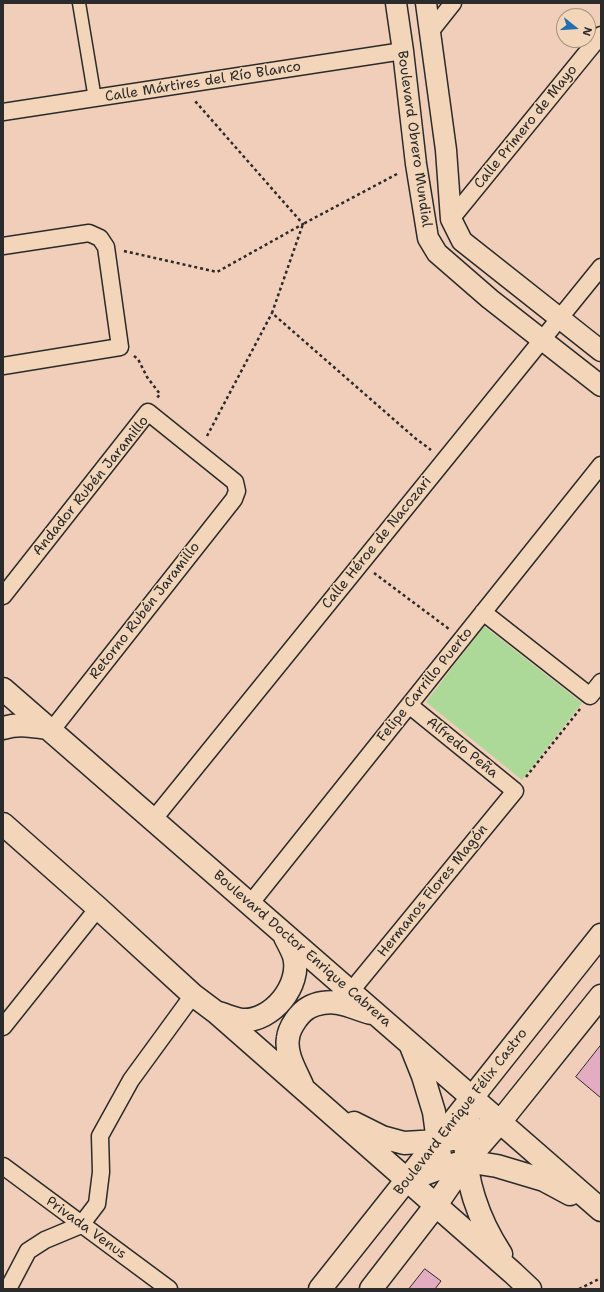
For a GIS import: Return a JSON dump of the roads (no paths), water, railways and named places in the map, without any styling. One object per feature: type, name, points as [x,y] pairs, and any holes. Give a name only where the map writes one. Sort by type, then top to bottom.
[{"type":"main road","name":"Boulevard Doctor Enrique Cabrera","points":[[3,689],[601,1210]]},
{"type":"main road","points":[[3,728],[23,724],[50,730]]},
{"type":"main road","points":[[3,824],[194,995],[217,1013],[330,1111],[530,1289]]},
{"type":"main road","points":[[217,1013],[242,1020],[254,1019],[272,1010],[282,1002],[293,982],[295,970],[294,957],[284,935]]},
{"type":"main road","name":"Boulevard Enrique Félix Castro","points":[[320,1289],[601,935]]},
{"type":"main road","points":[[371,1289],[436,1205],[466,1161],[500,1122],[601,996]]},
{"type":"main road","points":[[304,1090],[292,1063],[288,1038],[293,1025],[308,1008],[321,1004],[338,1003],[380,1016]]},
{"type":"main road","points":[[410,1044],[423,1076],[434,1112],[441,1168],[436,1205]]},
{"type":"main road","points":[[472,1097],[466,1137],[466,1161],[475,1203],[489,1236],[513,1273]]},
{"type":"main road","points":[[330,1111],[382,1136],[404,1143],[438,1141],[466,1137],[500,1122]]},
{"type":"main road","points":[[408,1180],[466,1161],[497,1166],[544,1180],[601,1210]]},
{"type":"street","points":[[79,3],[95,99]]},
{"type":"street","name":"Boulevard Obrero Mundial","points":[[396,3],[416,164],[428,238],[436,253],[490,299],[601,386]]},
{"type":"street","name":"Boulevard Obrero Mundial","points":[[426,3],[446,150],[451,219],[462,241],[601,351]]},
{"type":"street","points":[[430,32],[453,3]]},
{"type":"street","name":"Calle Primero de Mayo","points":[[451,219],[601,35]]},
{"type":"street","name":"Calle Mártires del Río Blanco","points":[[3,112],[182,86],[403,51]]},
{"type":"street","points":[[3,246],[89,233],[100,238],[106,247],[120,347],[3,366]]},
{"type":"street","name":"Calle Héroe de Nacozari","points":[[153,820],[601,267]]},
{"type":"street","name":"Andador Rubén Jaramillo","points":[[3,596],[148,412],[235,482],[237,490]]},
{"type":"street","name":"Felipe Carrillo Puerto","points":[[250,904],[601,465]]},
{"type":"street","name":"Retorno Rubén Jaramillo","points":[[50,730],[234,499],[237,490]]},
{"type":"street","points":[[484,612],[590,696],[601,682]]},
{"type":"street","name":"Alfredo Peña","points":[[409,704],[515,790]]},
{"type":"street","name":"Hermanos Flores Magón","points":[[351,991],[515,790]]},
{"type":"street","points":[[3,1027],[98,908]]},
{"type":"street","points":[[8,1289],[28,1251],[45,1240],[81,1224],[97,1204],[101,1172],[100,1136],[131,1080],[194,995]]},
{"type":"street","name":"Privada Venus","points":[[3,1166],[169,1289]]}]
